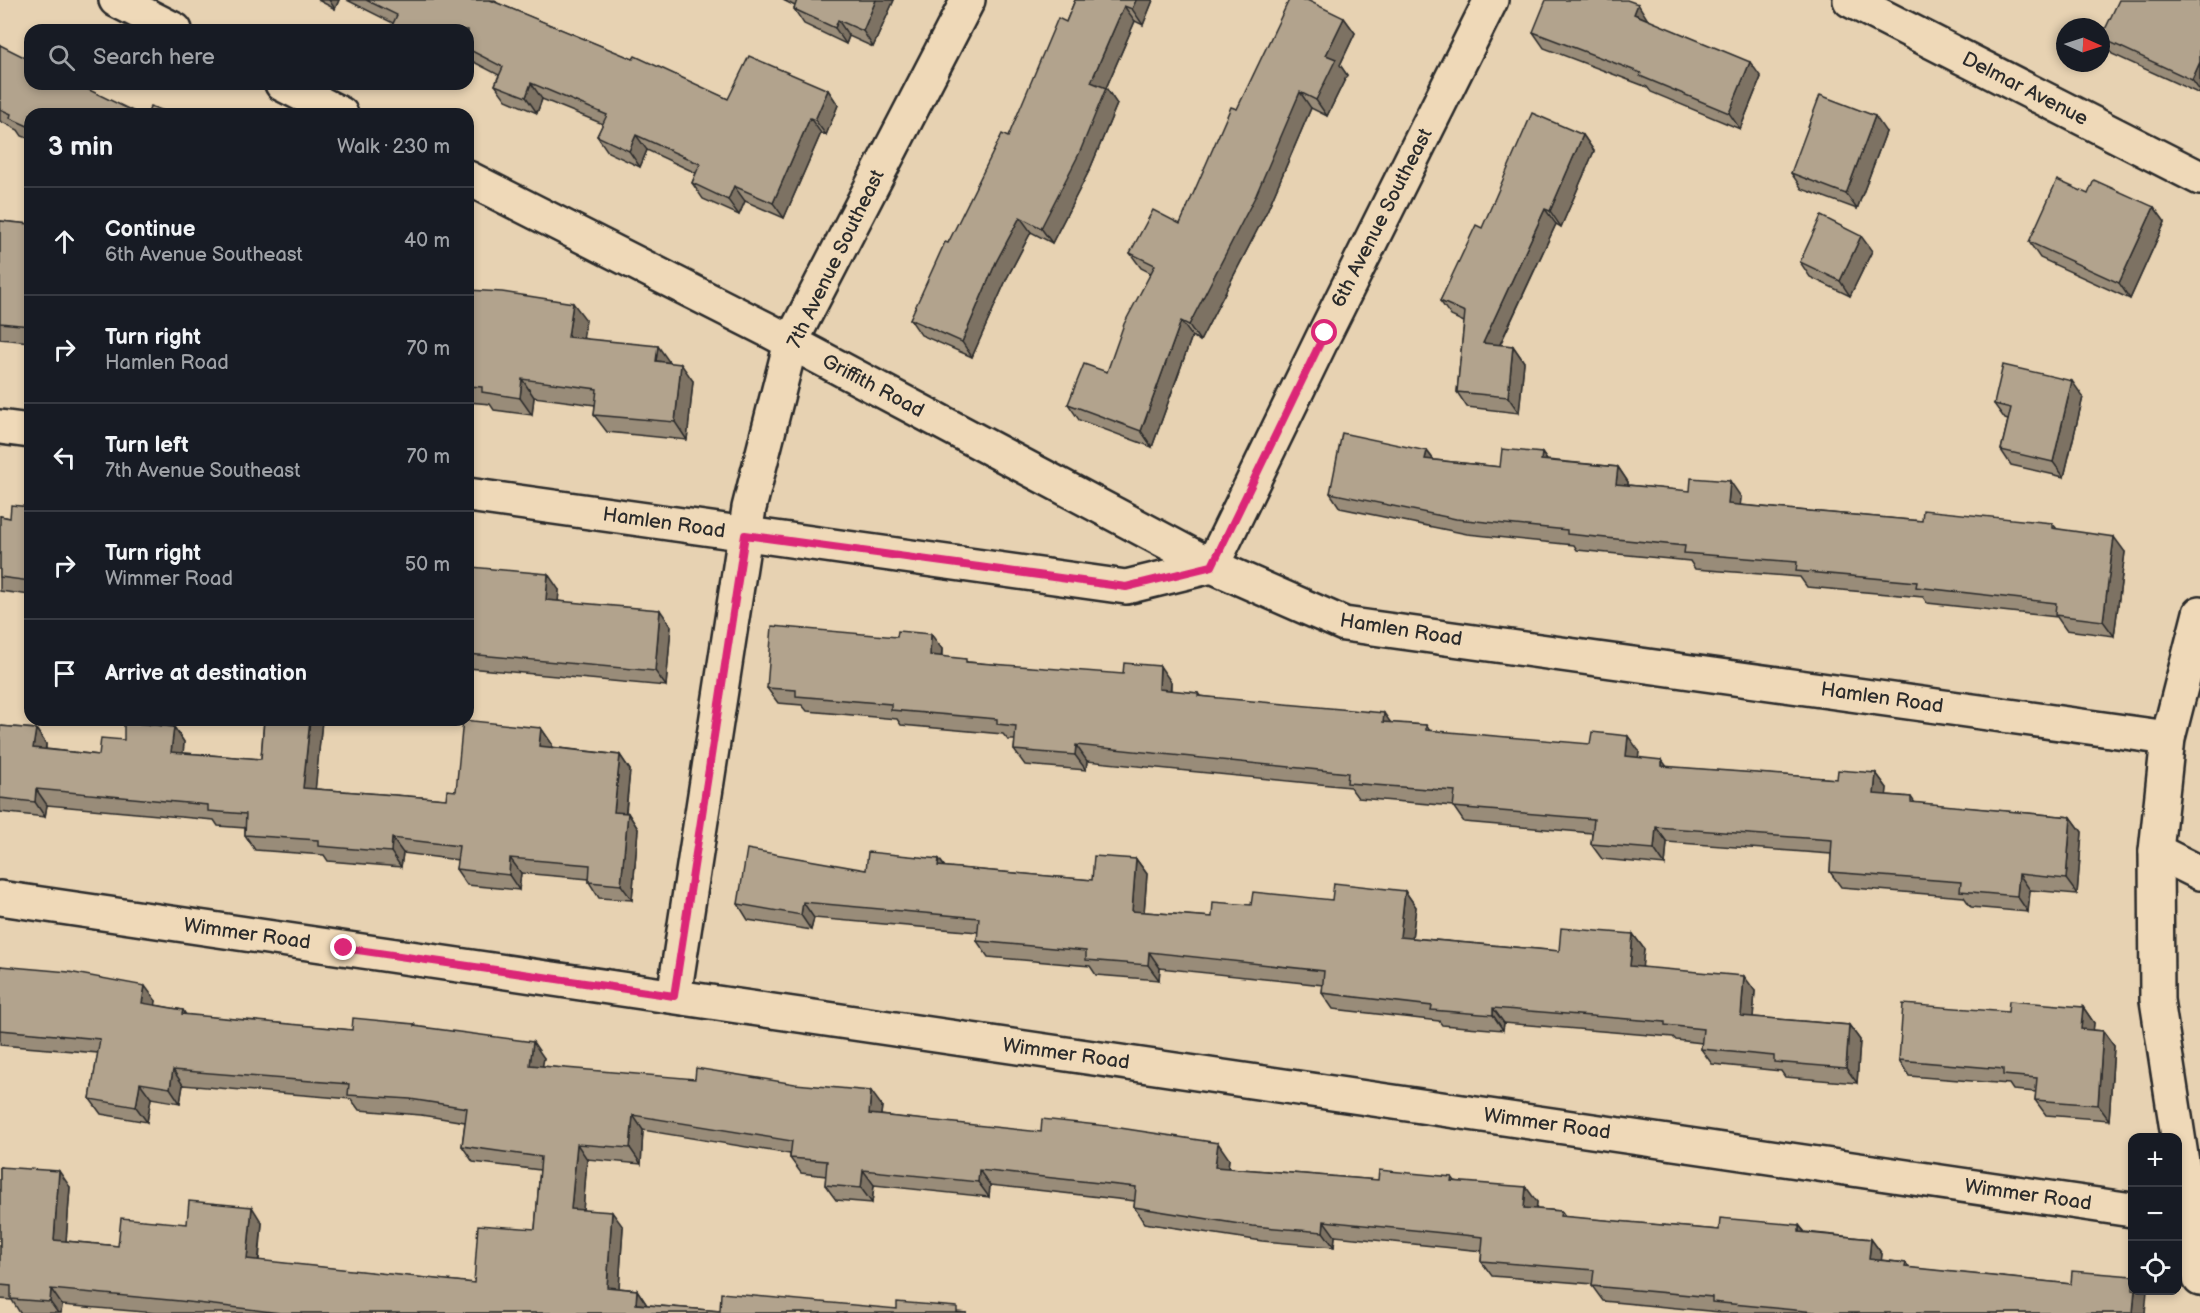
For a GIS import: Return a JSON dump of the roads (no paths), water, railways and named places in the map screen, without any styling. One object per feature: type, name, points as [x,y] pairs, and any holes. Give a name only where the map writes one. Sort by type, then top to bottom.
[{"type":"street","points":[[116,0],[163,24]]},
{"type":"street","name":"7th Avenue Southeast","points":[[674,996],[749,508],[791,342],[968,0]]},
{"type":"street","name":"6th Avenue Southeast","points":[[1212,566],[1491,0]]},
{"type":"street","name":"Delmar Avenue","points":[[1850,0],[2200,178]]},
{"type":"street","points":[[294,90],[329,108]]},
{"type":"street","name":"Griffith Road","points":[[474,181],[791,342],[1212,566]]},
{"type":"street","points":[[0,427],[24,430]]},
{"type":"street","name":"Hamlen Road","points":[[474,496],[1126,587],[1212,566],[1344,624],[2168,738]]},
{"type":"street","points":[[2200,614],[2168,738],[2156,851],[2157,1000],[2184,1217],[2200,1279]]},
{"type":"street","points":[[2156,851],[2200,873]]},
{"type":"street","name":"Wimmer Road","points":[[0,898],[2128,1209]]}]
